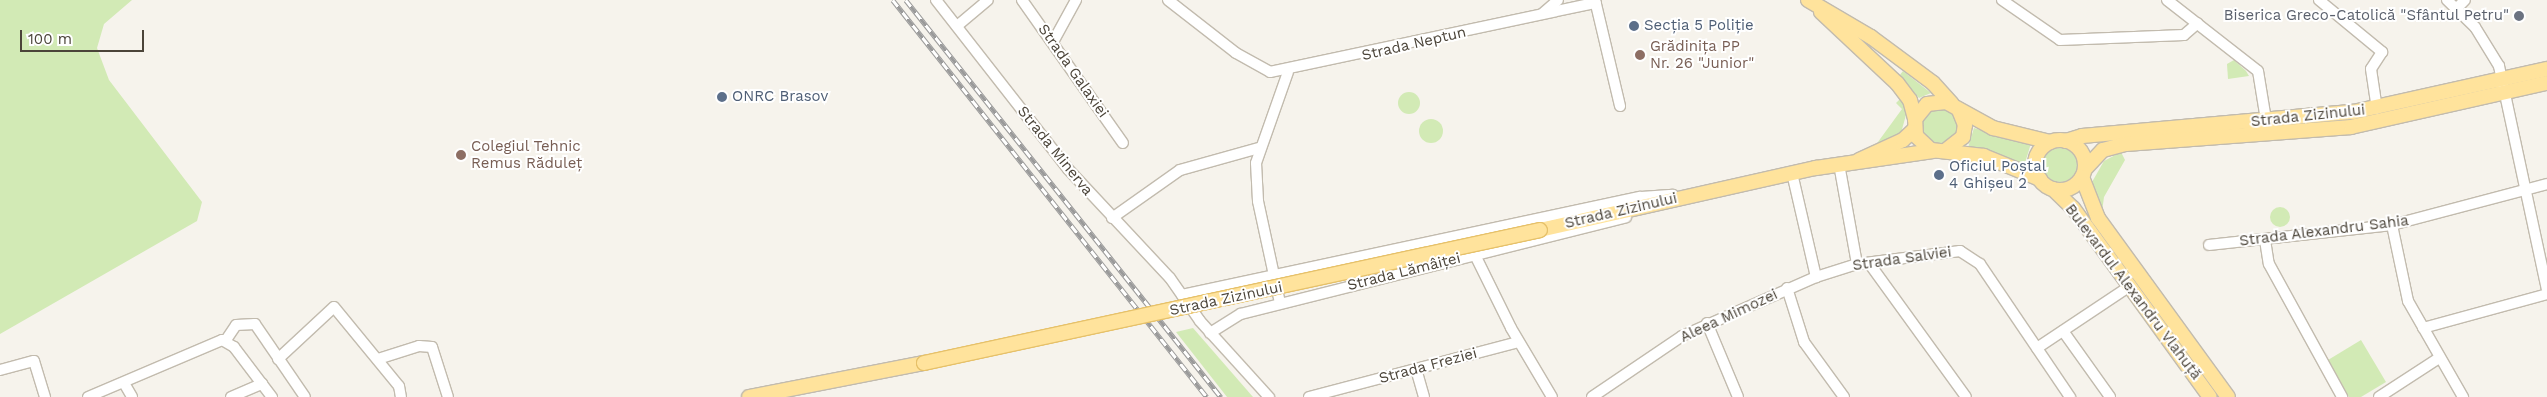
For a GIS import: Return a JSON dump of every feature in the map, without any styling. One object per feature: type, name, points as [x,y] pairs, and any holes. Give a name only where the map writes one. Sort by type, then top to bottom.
[{"type":"main road","points":[[1811,2],[1871,38],[1933,83],[1956,107],[1965,125],[1963,137],[1938,151]]},
{"type":"main road","points":[[1811,2],[1902,88],[1920,142],[1938,151],[1995,159],[2040,179],[2054,189],[2073,186],[2083,173],[2081,151],[2066,141],[2050,142],[2006,132],[1956,107],[1933,102],[1915,124]]},
{"type":"main road","name":"Strada Zizinului","points":[[2083,173],[2103,150],[2126,144],[2351,127],[2504,85],[2547,69]]},
{"type":"main road","name":"Strada Zizinului","points":[[2066,141],[2377,109],[2504,85],[2547,83]]},
{"type":"main road","name":"Strada Zizinului","points":[[1856,161],[1903,140],[1915,124]]},
{"type":"main road","points":[[2040,179],[2037,156],[2050,142]]},
{"type":"main road","name":"Strada Zizinului","points":[[750,397],[924,363],[1540,230],[1792,173],[1856,161],[1877,162],[1938,151]]},
{"type":"main road","name":"Bulevardul Alexandru Vlahuță","points":[[2083,173],[2098,218],[2228,397]]},
{"type":"main road","name":"Bulevardul Alexandru Vlahuță","points":[[2054,189],[2130,286],[2210,397]]},
{"type":"street","name":"Strada Minerva","points":[[936,0],[1112,218],[1182,295],[1210,333],[1269,397]]},
{"type":"street","points":[[956,26],[988,0]]},
{"type":"street","name":"Strada Galaxiei","points":[[1022,0],[1123,144]]},
{"type":"street","points":[[1053,42],[1076,0]]},
{"type":"street","name":"Strada Neptun","points":[[1168,0],[1260,69],[1288,72],[1540,16],[1596,1],[1620,106]]},
{"type":"street","name":"Strada Neptun","points":[[1540,16],[1558,0]]},
{"type":"street","points":[[2002,0],[2060,40],[2184,36],[2198,23]]},
{"type":"street","points":[[2168,0],[2258,71],[2266,120]]},
{"type":"street","points":[[2319,0],[2382,52],[2371,68],[2377,109]]},
{"type":"street","points":[[2447,0],[2457,8],[2483,39],[2504,85],[2547,289]]},
{"type":"street","points":[[2457,8],[2465,0]]},
{"type":"street","points":[[1112,218],[1180,170],[1258,148],[1288,72]]},
{"type":"street","name":"Strada Zizinului","points":[[1258,148],[1256,179],[1274,276]]},
{"type":"street","points":[[1839,164],[1857,264]]},
{"type":"street","points":[[1792,173],[1816,277]]},
{"type":"street","name":"Strada Alexandru Sahia","points":[[2208,245],[2392,225],[2547,184]]},
{"type":"street","name":"Strada Zizinului","points":[[1475,255],[1700,194]]},
{"type":"street","name":"Strada Zizinului","points":[[1182,295],[1641,197],[1700,194]]},
{"type":"street","points":[[2392,225],[2402,284],[2439,358],[2463,397]]},
{"type":"street","points":[[2266,240],[2269,264],[2342,397]]},
{"type":"street","name":"Strada Salviei","points":[[1787,288],[1857,264],[1960,251],[1980,264],[2037,348]]},
{"type":"street","name":"Strada Lămâiței","points":[[1210,333],[1230,318],[1280,303],[1475,255],[1518,342],[1552,397]]},
{"type":"street","points":[[1869,263],[1966,397]]},
{"type":"street","points":[[1274,276],[1280,303]]},
{"type":"street","points":[[2070,397],[2037,348],[2130,286]]},
{"type":"street","name":"Aleea Mimozei","points":[[1592,397],[1707,323],[1787,288],[1804,342],[1844,397]]},
{"type":"street","points":[[2423,328],[2547,294]]},
{"type":"street","points":[[278,359],[334,306],[378,359],[401,397]]},
{"type":"street","points":[[88,397],[226,340],[236,325],[249,322],[259,328],[305,397]]},
{"type":"street","points":[[1707,323],[1738,397]]},
{"type":"street","points":[[2063,331],[2110,397]]},
{"type":"street","points":[[226,340],[272,397]]},
{"type":"street","name":"Strada Freziei","points":[[1309,397],[1518,342]]},
{"type":"street","points":[[378,359],[419,346],[432,347],[448,397]]},
{"type":"street","points":[[2379,397],[2439,358]]},
{"type":"street","points":[[0,370],[34,360],[45,397]]},
{"type":"street","points":[[1416,369],[1424,397]]},
{"type":"street","points":[[124,383],[132,397]]},
{"type":"street","points":[[232,397],[262,384]]},
{"type":"green space","points":[[0,0],[132,0],[104,24],[97,48],[109,80],[202,202],[197,221],[0,334]]},
{"type":"green space","points":[[2234,60],[2249,76],[2228,79],[2227,64]]},
{"type":"green space","points":[[1903,71],[1931,93],[1919,98],[1899,76]]},
{"type":"green space","points":[[1409,92],[1417,95],[1420,103],[1417,111],[1409,114],[1401,111],[1398,103],[1401,95]]},
{"type":"green space","points":[[1901,98],[1906,115],[1901,133],[1879,148],[1868,148],[1875,146],[1902,109],[1896,103]]},
{"type":"green space","points":[[1940,108],[1947,109],[1953,113],[1957,119],[1957,133],[1953,139],[1947,143],[1940,144],[1933,143],[1927,139],[1923,133],[1922,126],[1923,119],[1927,113],[1933,109]]},
{"type":"green space","points":[[1431,119],[1436,120],[1442,126],[1442,136],[1436,142],[1431,143],[1426,142],[1420,136],[1419,131],[1420,126],[1426,120]]},
{"type":"green space","points":[[1974,128],[2030,145],[2024,166],[1968,149]]},
{"type":"green space","points":[[2060,148],[2067,149],[2072,153],[2076,158],[2076,172],[2072,177],[2067,181],[2060,182],[2053,181],[2048,177],[2044,172],[2043,165],[2044,158],[2048,153],[2053,149]]},
{"type":"green space","points":[[2121,152],[2125,160],[2104,197],[2102,212],[2092,182],[2104,161]]},
{"type":"green space","points":[[2280,207],[2287,210],[2290,217],[2287,224],[2280,227],[2273,224],[2270,217],[2273,210]]},
{"type":"green space","points":[[1193,328],[1253,397],[1227,397],[1176,332]]},
{"type":"green space","points":[[2361,340],[2386,382],[2361,397],[2349,397],[2328,360]]},
{"type":"railway","points":[[893,0],[1207,397]]},
{"type":"railway","points":[[906,0],[1221,397]]},
{"type":"place","name":"Biserica Greco-Catolică \"Sfântul Petru\"","points":[[2519,16]]},
{"type":"place","name":"Secția 5 Poliție","points":[[1634,26]]},
{"type":"place","name":"Grădinița PP Nr. 26 \"Junior\"","points":[[1640,55]]},
{"type":"place","name":"ONRC Brasov","points":[[722,97]]},
{"type":"place","name":"Colegiul Tehnic Remus Răduleț","points":[[461,155]]},
{"type":"place","name":"Oficiul Poștal 4 Ghișeu 2","points":[[1939,175]]}]
